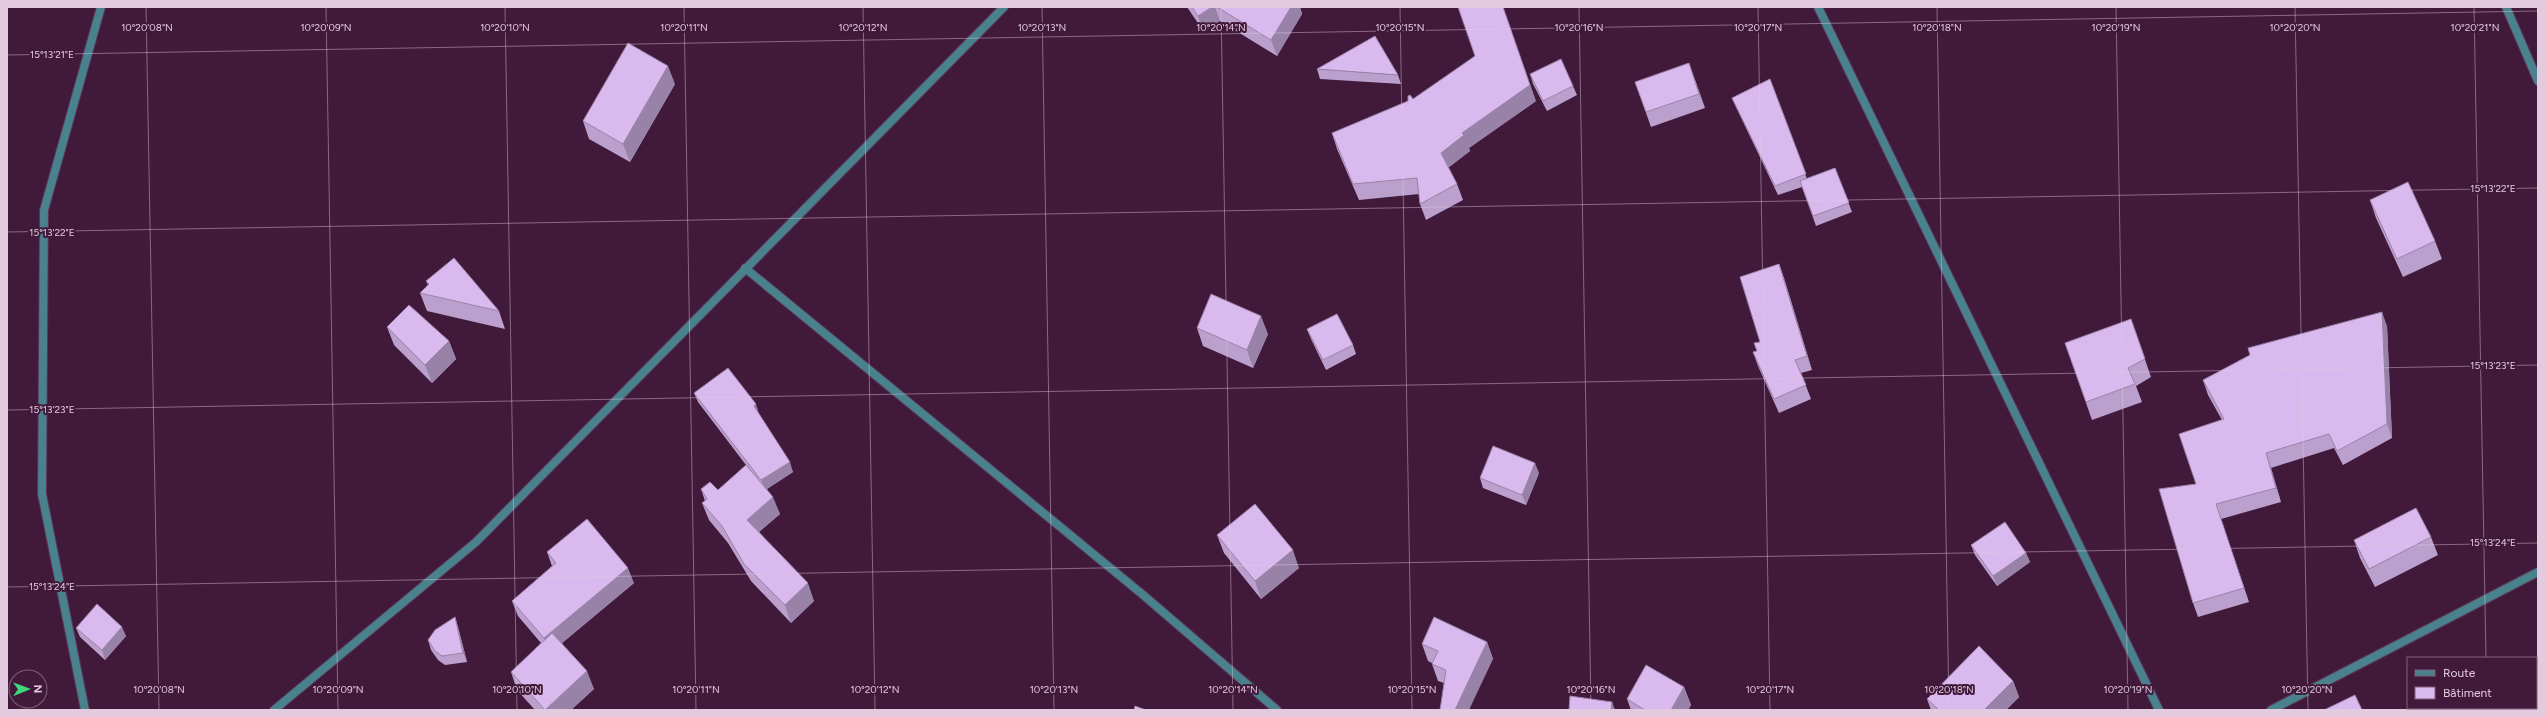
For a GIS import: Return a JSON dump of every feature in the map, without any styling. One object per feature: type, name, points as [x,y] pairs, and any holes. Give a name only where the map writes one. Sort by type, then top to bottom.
[{"type":"street","points":[[85,710],[42,494],[44,210],[102,7]]},
{"type":"street","points":[[274,710],[476,542],[1004,7]]},
{"type":"street","points":[[1818,7],[2159,710]]},
{"type":"street","points":[[2506,7],[2538,81]]},
{"type":"street","points":[[745,268],[1136,589],[1278,710]]},
{"type":"street","points":[[2271,710],[2538,572]]},
{"type":"building","points":[[1192,7],[1212,7],[1198,16]]},
{"type":"building","points":[[1217,7],[1291,7],[1271,40]]},
{"type":"building","points":[[1458,7],[1503,7],[1530,85],[1462,133],[1464,135],[1441,153],[1457,184],[1420,204],[1417,178],[1353,184],[1332,133],[1408,101],[1408,96],[1410,95],[1413,99],[1475,56]]},
{"type":"building","points":[[1375,36],[1398,75],[1317,69]]},
{"type":"building","points":[[628,43],[668,66],[623,144],[583,121]]},
{"type":"building","points":[[1561,59],[1573,86],[1543,101],[1530,74]]},
{"type":"building","points":[[1689,63],[1699,94],[1646,112],[1635,82]]},
{"type":"building","points":[[1770,79],[1806,174],[1775,186],[1732,98]]},
{"type":"building","points":[[1835,168],[1849,203],[1813,216],[1800,181]]},
{"type":"building","points":[[2408,182],[2435,241],[2397,259],[2370,200]]},
{"type":"building","points":[[454,258],[499,311],[420,293],[429,284],[426,281]]},
{"type":"building","points":[[1779,264],[1807,356],[1795,360],[1806,385],[1774,399],[1753,352],[1757,351],[1754,343],[1760,342],[1740,277]]},
{"type":"building","points":[[1211,294],[1261,316],[1247,350],[1197,328]]},
{"type":"building","points":[[409,305],[449,341],[425,365],[387,327]]},
{"type":"building","points":[[2382,312],[2387,424],[2337,451],[2329,434],[2266,453],[2276,488],[2216,504],[2244,588],[2193,603],[2159,489],[2196,484],[2179,434],[2224,419],[2203,380],[2250,355],[2248,348]]},
{"type":"building","points":[[1337,314],[1353,345],[1323,360],[1307,329]]},
{"type":"building","points":[[2131,319],[2145,359],[2128,368],[2135,384],[2086,402],[2065,343]]},
{"type":"building","points":[[728,368],[756,404],[754,406],[790,462],[761,480],[694,393]]},
{"type":"building","points":[[1493,446],[1535,463],[1522,495],[1480,478]]},
{"type":"building","points":[[746,465],[773,497],[747,520],[808,583],[785,605],[744,564],[722,526],[702,503],[707,499],[701,489],[710,482],[718,490]]},
{"type":"building","points":[[1255,504],[1293,550],[1255,581],[1217,535]]},
{"type":"building","points":[[2416,508],[2431,537],[2369,569],[2354,540]]},
{"type":"building","points":[[587,519],[628,568],[544,638],[512,601],[556,563],[547,552]]},
{"type":"building","points":[[2005,522],[2026,553],[1993,576],[1971,545]]},
{"type":"building","points":[[97,604],[122,627],[102,650],[76,628]]},
{"type":"building","points":[[455,617],[463,653],[442,656],[435,651],[428,640],[435,630]]},
{"type":"building","points":[[1434,617],[1487,642],[1455,710],[1440,710],[1446,670],[1432,664],[1438,651],[1422,644]]},
{"type":"building","points":[[552,633],[587,671],[545,710],[511,672]]},
{"type":"building","points":[[1979,646],[2013,681],[1984,710],[1939,710],[1927,699]]},
{"type":"building","points":[[1646,665],[1684,687],[1671,710],[1645,710],[1627,699]]},
{"type":"building","points":[[2538,673],[2538,710],[2508,710],[2537,709]]},
{"type":"building","points":[[2355,695],[2362,710],[2324,710]]},
{"type":"building","points":[[1570,696],[1612,702],[1611,710],[1569,710]]},
{"type":"building","points":[[1135,706],[1146,710],[1134,710]]}]
